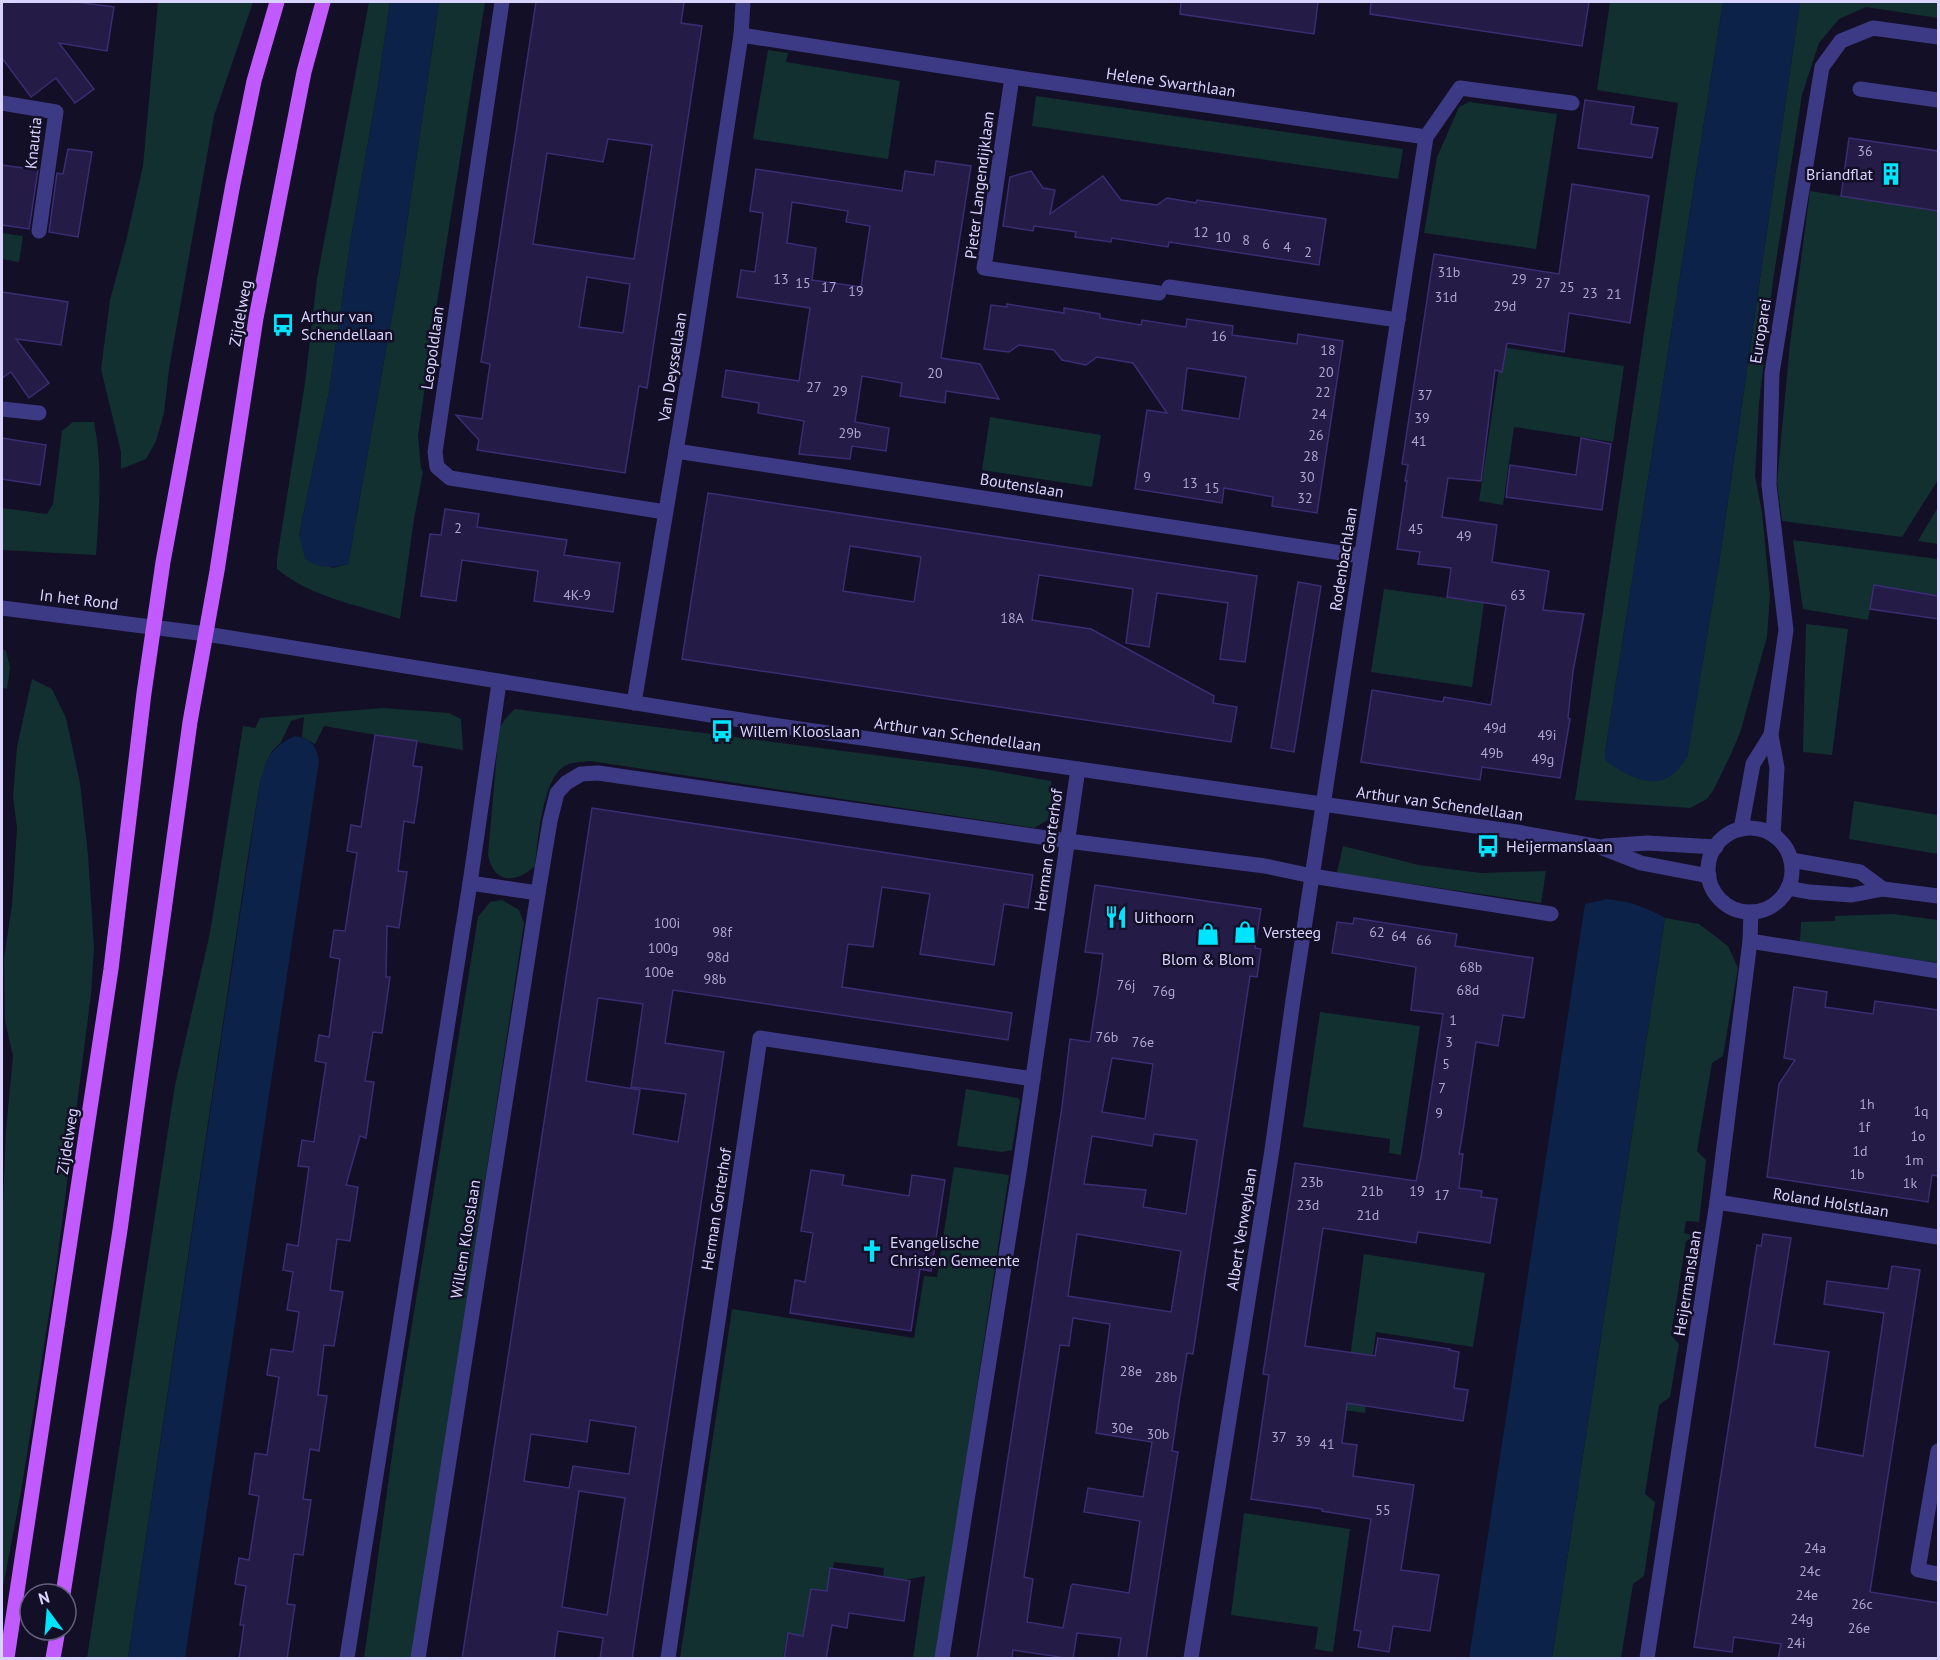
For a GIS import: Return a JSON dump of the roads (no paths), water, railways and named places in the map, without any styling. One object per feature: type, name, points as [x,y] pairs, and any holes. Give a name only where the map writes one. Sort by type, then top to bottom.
[{"type":"main road","name":"Zijdelweg","points":[[7,1659],[111,969],[153,627],[233,184],[254,81],[277,2]]},
{"type":"main road","name":"Zijdelweg","points":[[65,1582],[120,1230],[190,722],[256,318],[304,72],[323,2]]},
{"type":"main road","points":[[53,1659],[56,1642]]},
{"type":"street","name":"Leopoldlaan","points":[[502,2],[435,452],[437,467],[450,478],[665,512]]},
{"type":"street","points":[[741,35],[743,2]]},
{"type":"street","name":"Europarei","points":[[1773,835],[1777,768],[1771,735],[1786,630],[1769,485],[1772,373],[1822,67],[1841,41],[1873,28],[1938,37]]},
{"type":"street","name":"Van Deyssellaan","points":[[634,703],[741,35]]},
{"type":"street","name":"Helene Swarthlaan","points":[[741,35],[1012,77],[1426,136]]},
{"type":"street","name":"Pieter Langendijklaan","points":[[1012,77],[984,268],[1398,320]]},
{"type":"street","points":[[1426,136],[1460,88],[1572,104]]},
{"type":"street","points":[[1860,88],[1938,100]]},
{"type":"street","name":"Knautia","points":[[2,103],[56,112],[39,231]]},
{"type":"street","name":"Rodenbachlaan","points":[[1323,804],[1426,136]]},
{"type":"street","points":[[2,409],[39,413]]},
{"type":"street","name":"Boutenslaan","points":[[676,451],[1361,556]]},
{"type":"street","name":"In het Rond","points":[[2,608],[153,627]]},
{"type":"street","points":[[153,627],[206,634]]},
{"type":"street","name":"Arthur van Schendellaan","points":[[206,634],[499,683],[1517,832],[1600,847],[1641,863],[1709,876]]},
{"type":"street","points":[[347,1659],[470,883],[499,683]]},
{"type":"street","name":"Europarei","points":[[1742,829],[1754,764],[1771,735]]},
{"type":"street","name":"Herman Gorterhof","points":[[942,1659],[1033,1079],[1078,769]]},
{"type":"street","points":[[470,883],[538,893],[557,793],[566,783],[581,774],[598,772],[1068,841],[1265,866],[1312,876],[1551,914]]},
{"type":"street","name":"Albert Verweylaan","points":[[1191,1659],[1272,1150],[1323,804]]},
{"type":"street","points":[[1742,829],[1763,830],[1773,835],[1787,850],[1791,860],[1792,875],[1788,888],[1779,901],[1766,909],[1751,912],[1736,910],[1723,902],[1714,891],[1709,876],[1711,856],[1727,835],[1742,829]]},
{"type":"street","name":"Arthur van Schendellaan","points":[[1600,847],[1647,843],[1716,847]]},
{"type":"street","points":[[1791,860],[1860,872],[1883,889]]},
{"type":"street","points":[[1788,888],[1852,895],[1883,889],[1938,896]]},
{"type":"street","name":"Willem Klooslaan","points":[[418,1659],[538,893]]},
{"type":"street","name":"Heijermanslaan","points":[[1647,1659],[1717,1202],[1750,941],[1751,912]]},
{"type":"street","points":[[1750,941],[1938,971]]},
{"type":"street","name":"Herman Gorterhof","points":[[668,1659],[760,1038],[1033,1079]]},
{"type":"street","name":"Roland Holstlaan","points":[[1717,1202],[1938,1237]]},
{"type":"street","points":[[1938,1451],[1918,1570],[1938,1574]]},
{"type":"water","points":[[390,2],[439,2],[400,271],[348,564],[326,567],[315,565],[305,559],[299,535],[329,392],[351,238],[377,92]]},
{"type":"water","points":[[1723,2],[1800,2],[1719,563],[1688,753],[1682,765],[1672,775],[1663,780],[1653,781],[1633,777],[1623,772],[1605,760],[1605,753]]},
{"type":"water","points":[[295,736],[312,744],[317,751],[319,761],[185,1658],[128,1658],[260,782],[271,754],[280,744]]},
{"type":"water","points":[[1607,899],[1637,905],[1665,918],[1552,1658],[1469,1658],[1585,904]]},
{"type":"place","name":"Briandflat","points":[[1891,174]]},
{"type":"place","name":"Arthur van Schendellaan","points":[[283,325]]},
{"type":"place","name":"Willem Klooslaan","points":[[722,731]]},
{"type":"place","name":"Heijermanslaan","points":[[1488,846]]},
{"type":"place","name":"Uithoorn","points":[[1116,917]]},
{"type":"place","name":"Versteeg","points":[[1245,932]]},
{"type":"place","name":"Blom & Blom","points":[[1208,934]]},
{"type":"place","name":"Evangelische Christen Gemeente","points":[[872,1251]]}]
